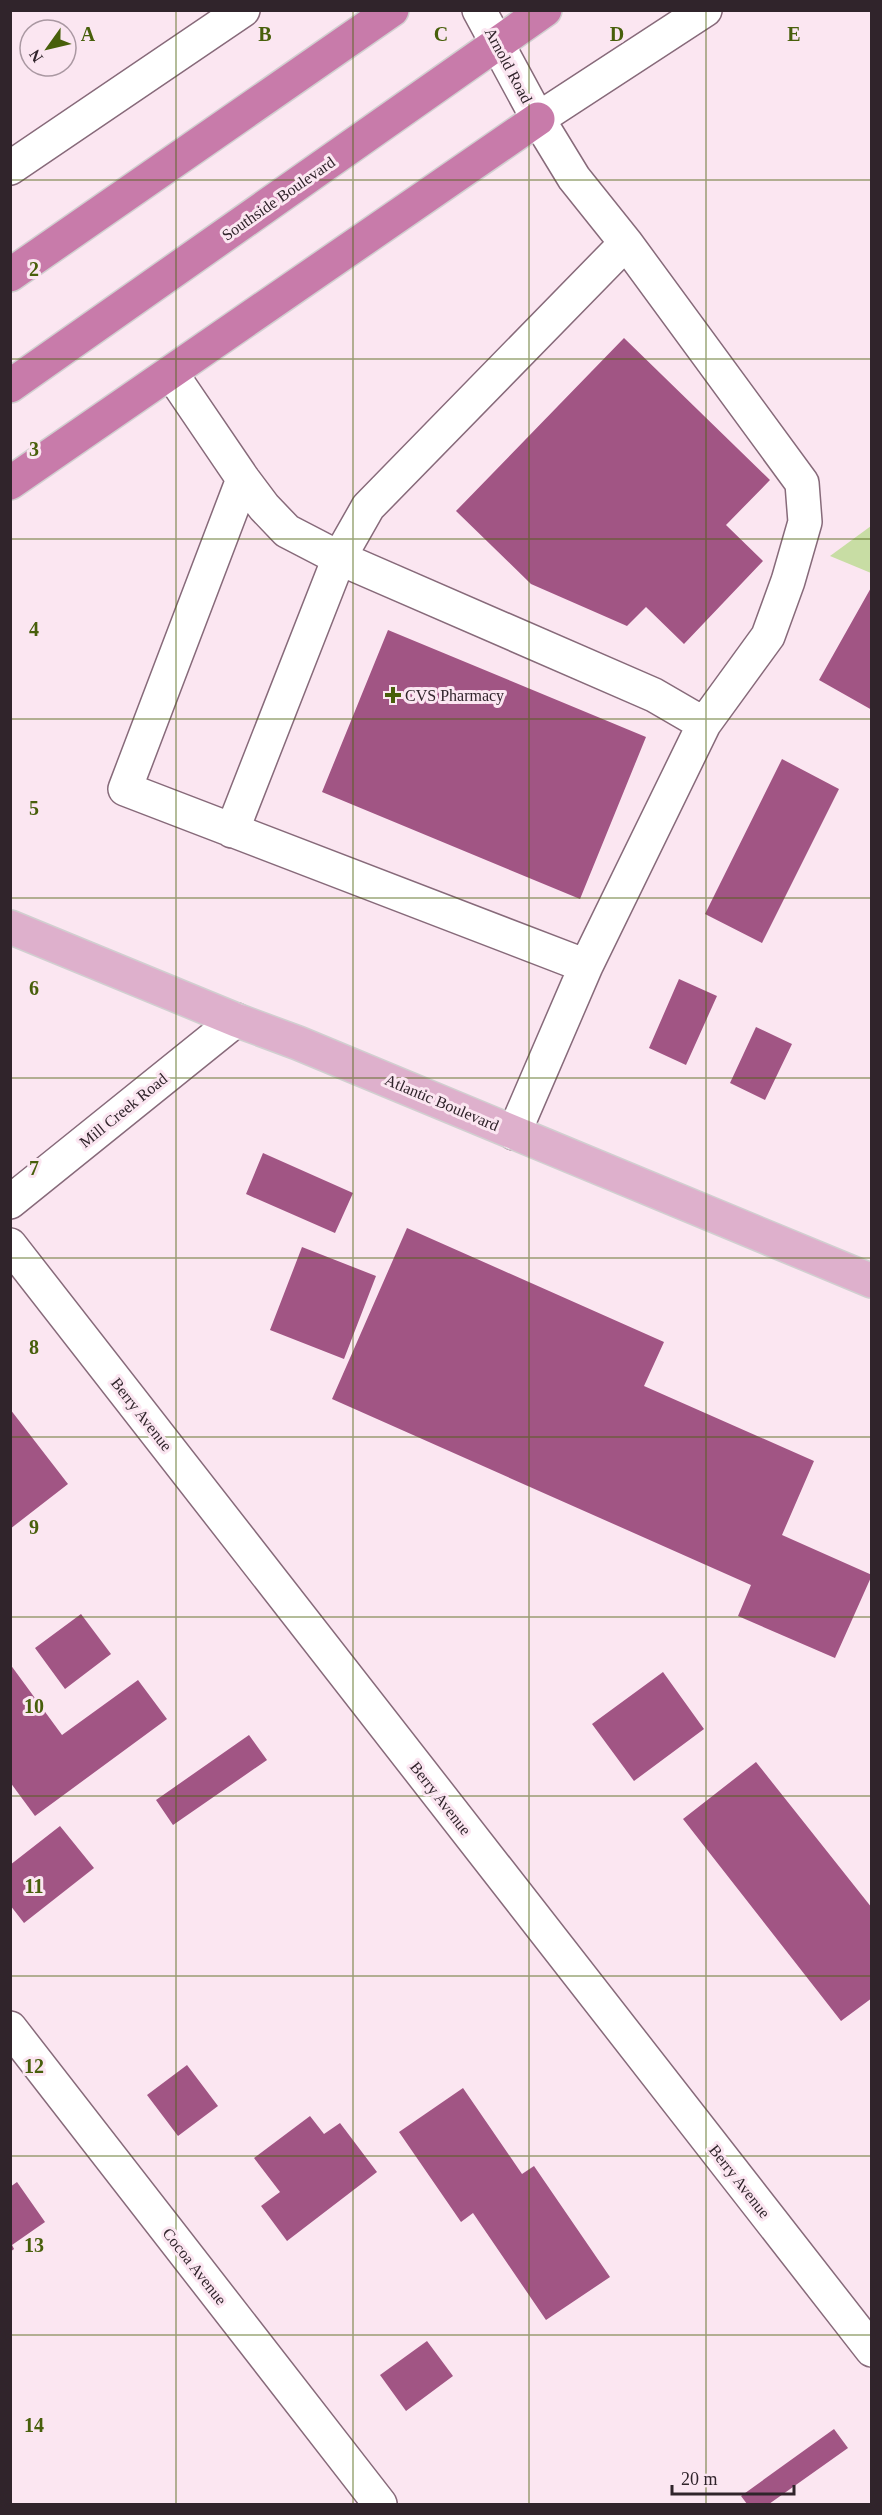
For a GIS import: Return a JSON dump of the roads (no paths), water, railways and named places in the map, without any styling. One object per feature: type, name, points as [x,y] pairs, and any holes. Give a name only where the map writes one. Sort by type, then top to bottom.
[{"type":"highway","points":[[10,275],[392,10]]},
{"type":"highway","name":"Southside Boulevard","points":[[10,386],[545,10]]},
{"type":"highway","points":[[10,483],[538,119]]},
{"type":"main road","name":"Atlantic Boulevard","points":[[10,927],[236,1020],[298,1042],[872,1281]]},
{"type":"street","points":[[10,168],[243,10]]},
{"type":"street","name":"Arnold Road","points":[[479,10],[573,178],[627,243],[802,483],[805,522],[788,582],[768,636],[704,724],[586,966],[514,1132]]},
{"type":"street","points":[[538,119],[705,10]]},
{"type":"street","points":[[232,831],[339,558],[368,507],[627,243]]},
{"type":"street","points":[[171,373],[264,507],[287,531],[339,558],[654,695],[704,724]]},
{"type":"street","points":[[243,478],[125,789],[586,966]]},
{"type":"street","name":"Mill Creek Road","points":[[10,1202],[236,1020]]},
{"type":"street","name":"Berry Avenue","points":[[10,1245],[872,2350]]},
{"type":"street","name":"Cocoa Avenue","points":[[10,2028],[380,2505]]},
{"type":"place","name":"CVS Pharmacy","points":[[393,695]]}]
